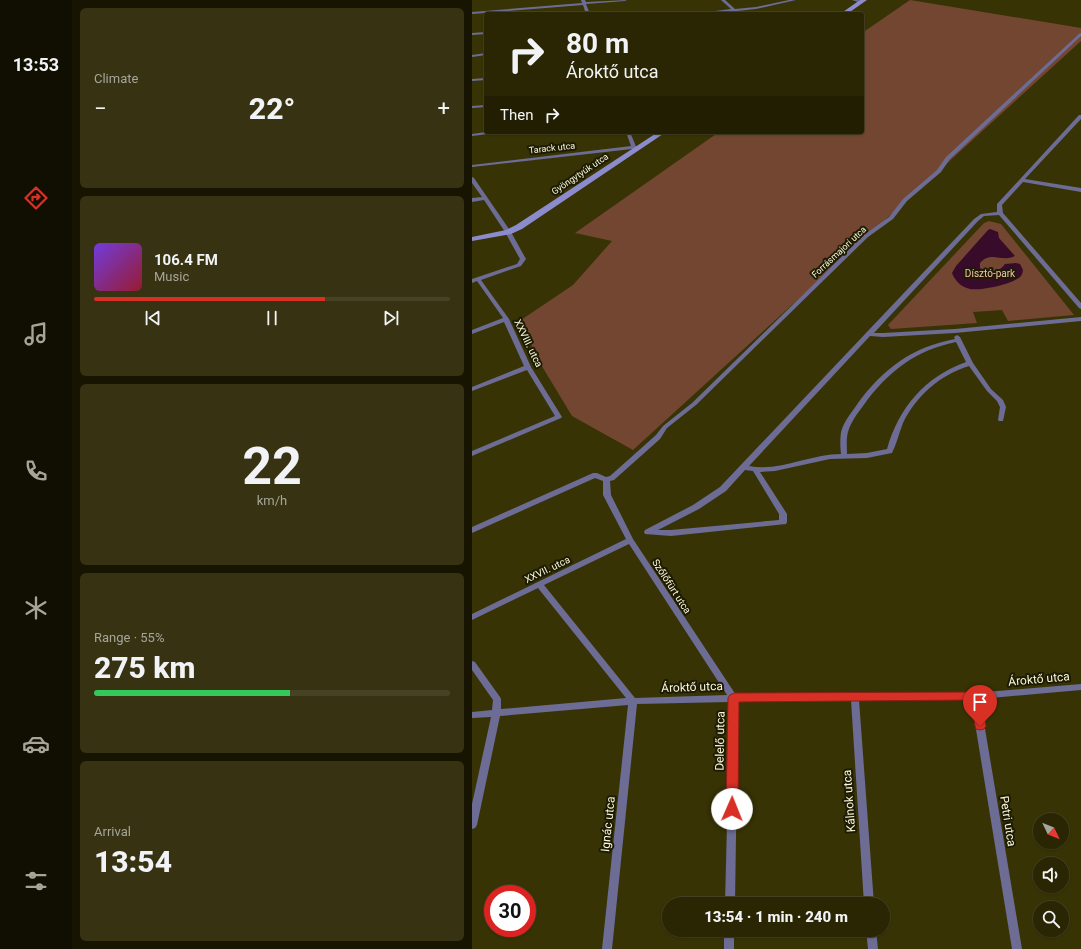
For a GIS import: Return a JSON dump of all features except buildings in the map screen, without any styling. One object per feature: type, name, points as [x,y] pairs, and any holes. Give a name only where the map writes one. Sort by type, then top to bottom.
[{"type":"street","points":[[472,13],[583,2],[626,0]]},
{"type":"street","points":[[723,0],[737,12],[794,0]]},
{"type":"street","points":[[854,0],[862,1]]},
{"type":"street","points":[[845,12],[862,1]]},
{"type":"street","points":[[583,2],[587,12]]},
{"type":"street","points":[[472,34],[484,32]]},
{"type":"street","name":"Forrásmajori utca","points":[[606,480],[612,478],[658,438],[665,427],[694,404],[866,236],[891,218],[905,200],[939,171],[948,158],[1081,34]]},
{"type":"street","points":[[472,56],[484,54]]},
{"type":"street","points":[[472,80],[484,79]]},
{"type":"street","points":[[472,107],[484,106]]},
{"type":"street","points":[[1081,116],[999,204],[1000,214],[1081,307]]},
{"type":"street","points":[[472,135],[484,134]]},
{"type":"street","points":[[629,134],[634,148]]},
{"type":"street","name":"Gyöngytyúk utca","points":[[472,239],[508,232],[519,227],[634,148],[659,134]]},
{"type":"street","name":"Tarack utca","points":[[472,166],[634,148]]},
{"type":"street","points":[[472,179],[508,232],[523,259],[519,265],[475,280]]},
{"type":"street","points":[[1021,180],[1081,190]]},
{"type":"street","points":[[472,200],[485,198]]},
{"type":"street","points":[[756,470],[783,514],[783,522],[671,533],[648,532],[696,507],[723,489],[976,220],[989,214],[1000,214]]},
{"type":"street","name":"XXVIII. utca","points":[[472,454],[559,417],[528,366],[506,319],[475,280]]},
{"type":"street","points":[[472,332],[506,319]]},
{"type":"street","points":[[869,334],[884,335],[955,331],[1081,319]]},
{"type":"street","points":[[955,331],[970,363],[1000,400],[1003,408],[1001,420]]},
{"type":"street","points":[[844,455],[844,436],[849,423],[863,400],[876,385],[890,371],[909,357],[942,342],[958,340]]},
{"type":"street","points":[[744,467],[756,470],[781,467],[824,457],[844,455],[860,456],[890,451],[900,422],[917,398],[932,382],[956,366],[970,363]]},
{"type":"street","points":[[472,389],[528,366]]},
{"type":"street","points":[[472,530],[595,475],[606,480]]},
{"type":"street","name":"Szőlőfürt utca","points":[[606,480],[607,495],[630,540],[734,698]]},
{"type":"street","name":"XXVII. utca","points":[[472,617],[630,540]]},
{"type":"street","points":[[539,584],[633,701]]},
{"type":"street","points":[[472,664],[497,699],[496,713],[472,825]]},
{"type":"street","name":"Ároktő utca","points":[[472,715],[633,701],[734,698],[976,696],[1081,687]]},
{"type":"street","name":"Petri utca","points":[[976,696],[1017,949]]},
{"type":"street","name":"Kálnok utca","points":[[854,697],[868,897]]},
{"type":"street","name":"Delelő utca","points":[[730,897],[734,698]]},
{"type":"street","name":"Ignác utca","points":[[607,949],[633,701]]},
{"type":"street","points":[[729,949],[730,937]]},
{"type":"street","points":[[871,937],[872,949]]},
{"type":"green space","points":[[910,0],[1081,28],[1081,41],[633,450],[572,416],[537,358],[521,320],[573,285],[612,241],[575,233],[716,134],[864,134],[864,32]]},
{"type":"green space","name":"Dísztó-park","points":[[989,221],[1001,224],[1074,315],[1008,321],[1002,310],[973,312],[977,323],[891,329],[888,325],[984,223]]},
{"type":"shaded area","points":[[990,229],[998,232],[999,238],[1015,256],[1010,258],[988,257],[980,263],[980,268],[987,271],[997,271],[1005,264],[1016,263],[1020,264],[1023,270],[1022,274],[1011,282],[997,286],[981,289],[970,289],[964,287],[955,279],[952,273],[956,266]]},
{"type":"route","points":[[732,809],[734,698],[976,696],[980,726]]}]
